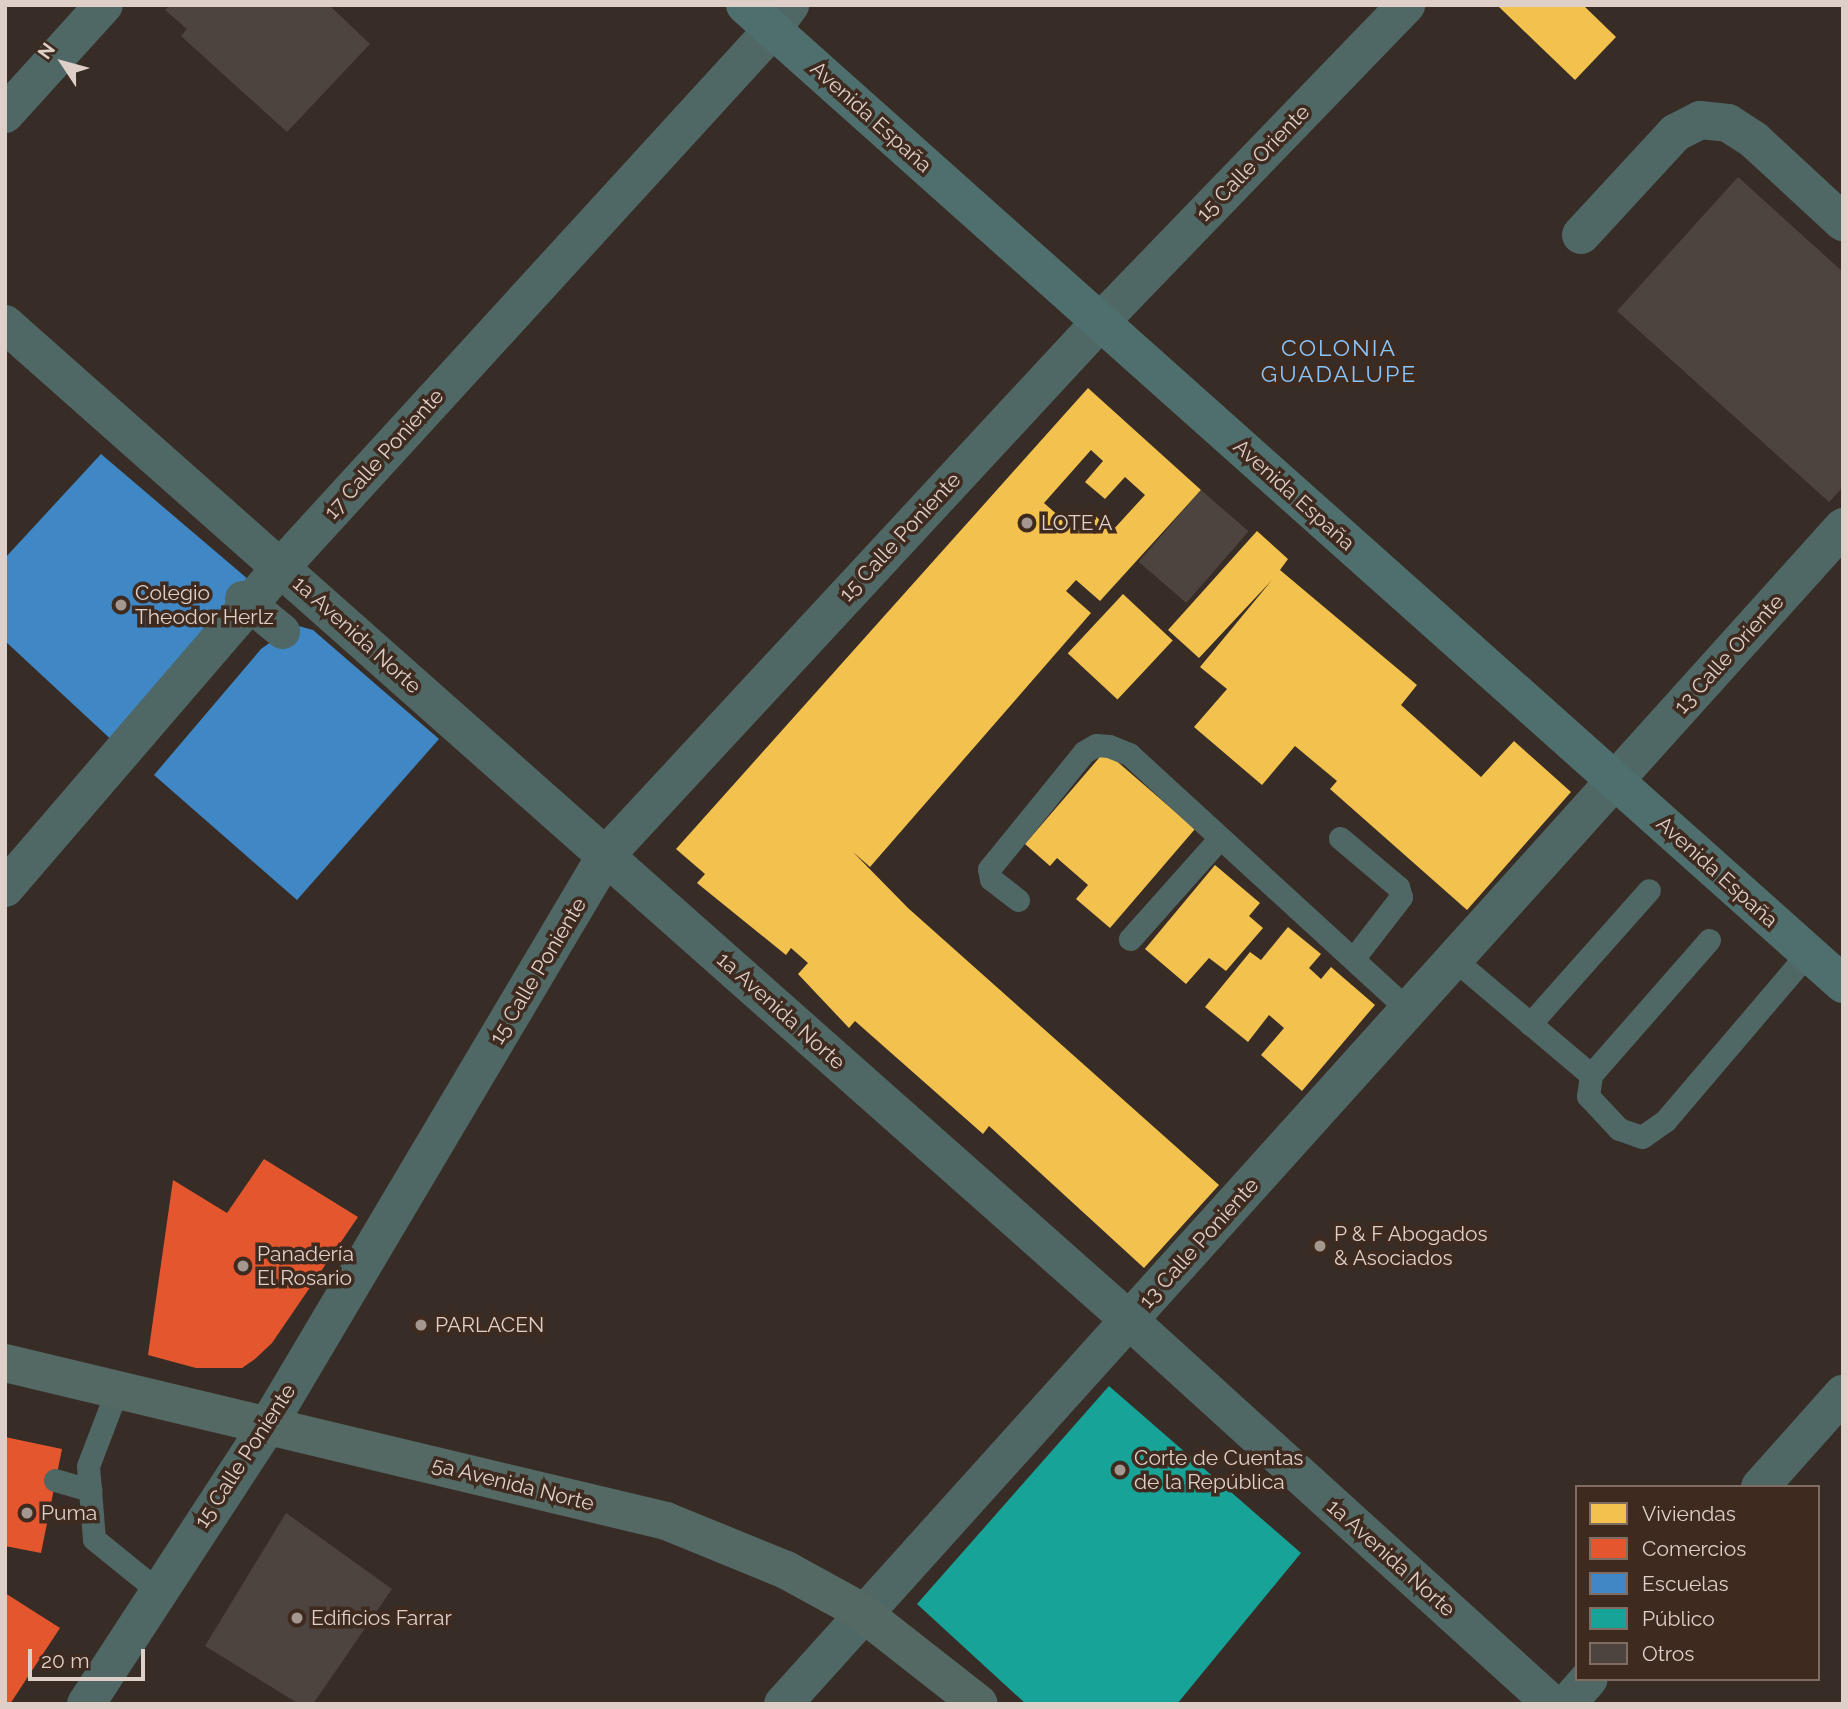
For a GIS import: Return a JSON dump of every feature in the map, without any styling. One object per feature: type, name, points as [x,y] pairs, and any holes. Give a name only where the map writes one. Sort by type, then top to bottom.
[{"type":"main road","name":"Avenida España","points":[[769,13],[1100,322],[1843,984]]},
{"type":"main road","name":"5a Avenida Norte","points":[[5,1363],[666,1521],[754,1556],[829,1593],[949,1677],[979,1704]]},
{"type":"street","points":[[5,114],[104,5]]},
{"type":"street","name":"15 Calle Oriente","points":[[1100,322],[1406,5]]},
{"type":"street","name":"17 Calle Poniente","points":[[5,888],[281,567],[769,13]]},
{"type":"street","points":[[1581,235],[1675,133],[1700,120],[1728,122],[1754,140],[1843,222]]},
{"type":"street","name":"15 Calle Poniente","points":[[86,1704],[157,1590],[268,1425],[606,855],[1100,322]]},
{"type":"street","name":"1a Avenida Norte","points":[[5,324],[1129,1320],[1552,1704]]},
{"type":"street","name":"13 Calle Oriente","points":[[1616,782],[1843,527]]},
{"type":"street","points":[[242,598],[282,631]]},
{"type":"street","name":"13 Calle Poniente","points":[[782,1704],[1616,782]]},
{"type":"street","points":[[1762,1485],[1843,1394]]},
{"type":"street","points":[[1567,1704],[1587,1681]]},
{"type":"lane","points":[[1018,900],[991,878],[989,869],[1084,752],[1096,745],[1129,754],[1409,1011]]},
{"type":"lane","points":[[1130,939],[1220,838]]},
{"type":"lane","points":[[1340,838],[1398,887],[1401,897],[1353,959]]},
{"type":"lane","points":[[1530,1024],[1650,890]]},
{"type":"lane","points":[[1709,940],[1591,1074],[1588,1096],[1597,1110],[1619,1129],[1642,1137],[1665,1121],[1808,953]]},
{"type":"lane","points":[[1455,960],[1591,1074]]},
{"type":"lane","points":[[117,1390],[89,1466],[94,1539],[157,1590]]},
{"type":"lane","points":[[55,1480],[91,1490]]},
{"type":"building: Viviendas","points":[[1497,5],[1583,5],[1616,37],[1575,80]]},
{"type":"building: Viviendas","points":[[1088,388],[1201,490],[1100,601],[1076,580],[1066,591],[1091,613],[870,867],[853,852],[908,908],[1219,1185],[1144,1268],[989,1126],[983,1134],[855,1021],[849,1028],[798,974],[808,963],[791,948],[786,955],[697,883],[705,874],[676,849]],"holes":[[[1091,450],[1103,461],[1085,482],[1105,499],[1125,477],[1145,495],[1112,531],[1093,514],[1077,532],[1044,503]]]},
{"type":"building: Viviendas","points":[[1257,531],[1288,559],[1280,570],[1417,685],[1401,705],[1481,777],[1514,741],[1571,792],[1467,910],[1330,789],[1337,781],[1295,746],[1262,785],[1194,727],[1227,689],[1200,667],[1272,580],[1199,658],[1168,630]]},
{"type":"building: Viviendas","points":[[1123,594],[1173,640],[1117,700],[1068,653]]},
{"type":"building: Viviendas","points":[[1105,751],[1195,829],[1110,928],[1076,899],[1088,885],[1057,858],[1050,866],[1025,844]]},
{"type":"building: Viviendas","points":[[1215,865],[1260,903],[1249,916],[1263,928],[1226,971],[1209,958],[1186,984],[1145,949]]},
{"type":"building: Viviendas","points":[[1288,927],[1321,954],[1309,968],[1321,979],[1331,967],[1375,1005],[1302,1091],[1261,1055],[1284,1028],[1269,1015],[1248,1042],[1205,1007],[1250,952],[1261,960]]},
{"type":"building: Comercios","name":"Panadería El Rosario","points":[[264,1159],[358,1217],[272,1343],[242,1368],[196,1368],[148,1355],[173,1180],[227,1213]]},
{"type":"building: Comercios","name":"Puma","points":[[5,1437],[62,1449],[41,1553],[5,1546]]},
{"type":"building: Comercios","points":[[5,1593],[60,1628],[10,1704],[5,1702]]},
{"type":"building: Escuelas","name":"Colegio Theodor Herlz","points":[[101,454],[249,580],[117,745],[5,641],[5,558]]},
{"type":"building: Escuelas","name":"Colegio Theodor Herlz","points":[[295,625],[313,630],[439,739],[297,900],[154,775],[261,649]]},
{"type":"building: Público","name":"Corte de Cuentas de la República","points":[[1109,1386],[1301,1553],[1177,1704],[1026,1704],[917,1604]]},
{"type":"building: Otros","points":[[170,5],[329,5],[370,44],[287,132],[181,36],[187,29],[165,10]]},
{"type":"building: Otros","points":[[1738,177],[1843,272],[1843,487],[1829,502],[1617,311]]},
{"type":"building: Otros","points":[[1201,490],[1249,531],[1186,603],[1139,562]]},
{"type":"building: Otros","name":"Edificios Farrar","points":[[286,1513],[392,1589],[313,1704],[299,1704],[205,1646]]},
{"type":"place","name":"LOTE A","points":[[1027,523]]},
{"type":"place","name":"Colegio Theodor Herlz","points":[[121,605]]},
{"type":"place","name":"P & F Abogados & Asociados","points":[[1320,1246]]},
{"type":"place","name":"Panadería El Rosario","points":[[243,1266]]},
{"type":"place","name":"PARLACEN","points":[[421,1325]]},
{"type":"place","name":"Corte de Cuentas de la República","points":[[1120,1470]]},
{"type":"place","name":"Puma","points":[[27,1513]]},
{"type":"place","name":"Edificios Farrar","points":[[297,1618]]},
{"type":"district","name":"COLONIA GUADALUPE","points":[[1339,361]]}]
